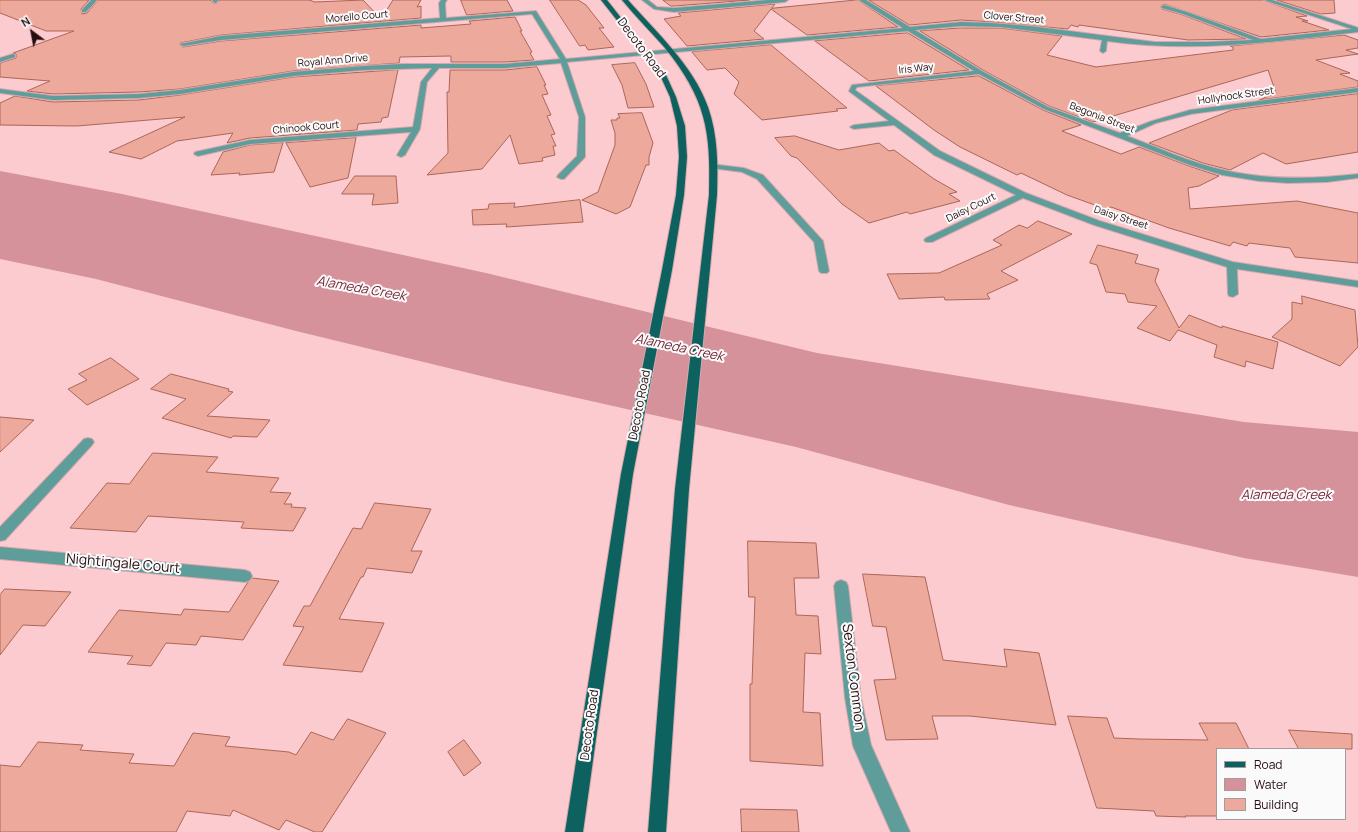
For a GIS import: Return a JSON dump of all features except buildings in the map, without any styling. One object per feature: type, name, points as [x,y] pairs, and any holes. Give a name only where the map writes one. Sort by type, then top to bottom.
[{"type":"main road","name":"Decoto Road","points":[[574,832],[627,474],[667,270],[680,194],[682,164],[681,126],[673,97],[666,81],[647,54],[604,0]]},
{"type":"main road","name":"Decoto Road","points":[[625,0],[687,74],[700,96],[708,124],[714,156],[713,195],[682,489],[657,832]]},
{"type":"street","points":[[84,11],[94,0]]},
{"type":"street","points":[[444,0],[442,3],[444,19]]},
{"type":"street","points":[[645,0],[656,8],[664,10],[784,0]]},
{"type":"street","name":"Begonia Street","points":[[862,0],[980,72],[1046,108],[1200,165],[1226,173],[1288,182],[1327,180],[1358,176]]},
{"type":"street","points":[[1268,0],[1358,30]]},
{"type":"street","points":[[1164,8],[1185,13],[1263,41]]},
{"type":"street","name":"Morello Court","points":[[183,44],[221,38],[534,12],[564,62]]},
{"type":"street","name":"Clover Street","points":[[669,52],[961,24],[991,24],[1039,28],[1153,44],[1188,45],[1263,41],[1358,30]]},
{"type":"street","points":[[1103,51],[1105,38]]},
{"type":"street","name":"Royal Ann Drive","points":[[0,91],[53,98],[139,96],[180,92],[293,74],[364,68],[505,66],[669,52]]},
{"type":"street","points":[[0,60],[13,56]]},
{"type":"street","points":[[561,177],[581,157],[582,117],[564,62]]},
{"type":"street","points":[[401,155],[416,129],[424,82],[437,66]]},
{"type":"street","name":"Iris Way","points":[[854,86],[980,72]]},
{"type":"street","name":"Daisy Street","points":[[854,86],[852,91],[937,153],[1023,195],[1097,222],[1232,265],[1358,284]]},
{"type":"street","name":"Hollyhock Street","points":[[1120,136],[1154,122],[1190,112],[1358,90]]},
{"type":"street","points":[[854,127],[895,123]]},
{"type":"street","name":"Chinook Court","points":[[198,154],[250,142],[416,129]]},
{"type":"street","points":[[714,166],[744,170],[760,177],[818,241],[824,271]]},
{"type":"street","name":"Daisy Court","points":[[929,240],[1023,195]]},
{"type":"street","points":[[1232,265],[1233,294]]},
{"type":"street","points":[[0,536],[88,442]]},
{"type":"street","name":"Nightingale Court","points":[[0,553],[245,576]]},
{"type":"street","name":"Sexton Common","points":[[841,586],[853,698],[862,746],[901,832]]},
{"type":"water","name":"Alameda Creek","points":[[0,171],[122,194],[486,273],[817,353],[1244,422],[1358,432],[1358,577],[1244,558],[1009,505],[796,447],[506,382],[296,331],[96,279],[0,259]]}]
